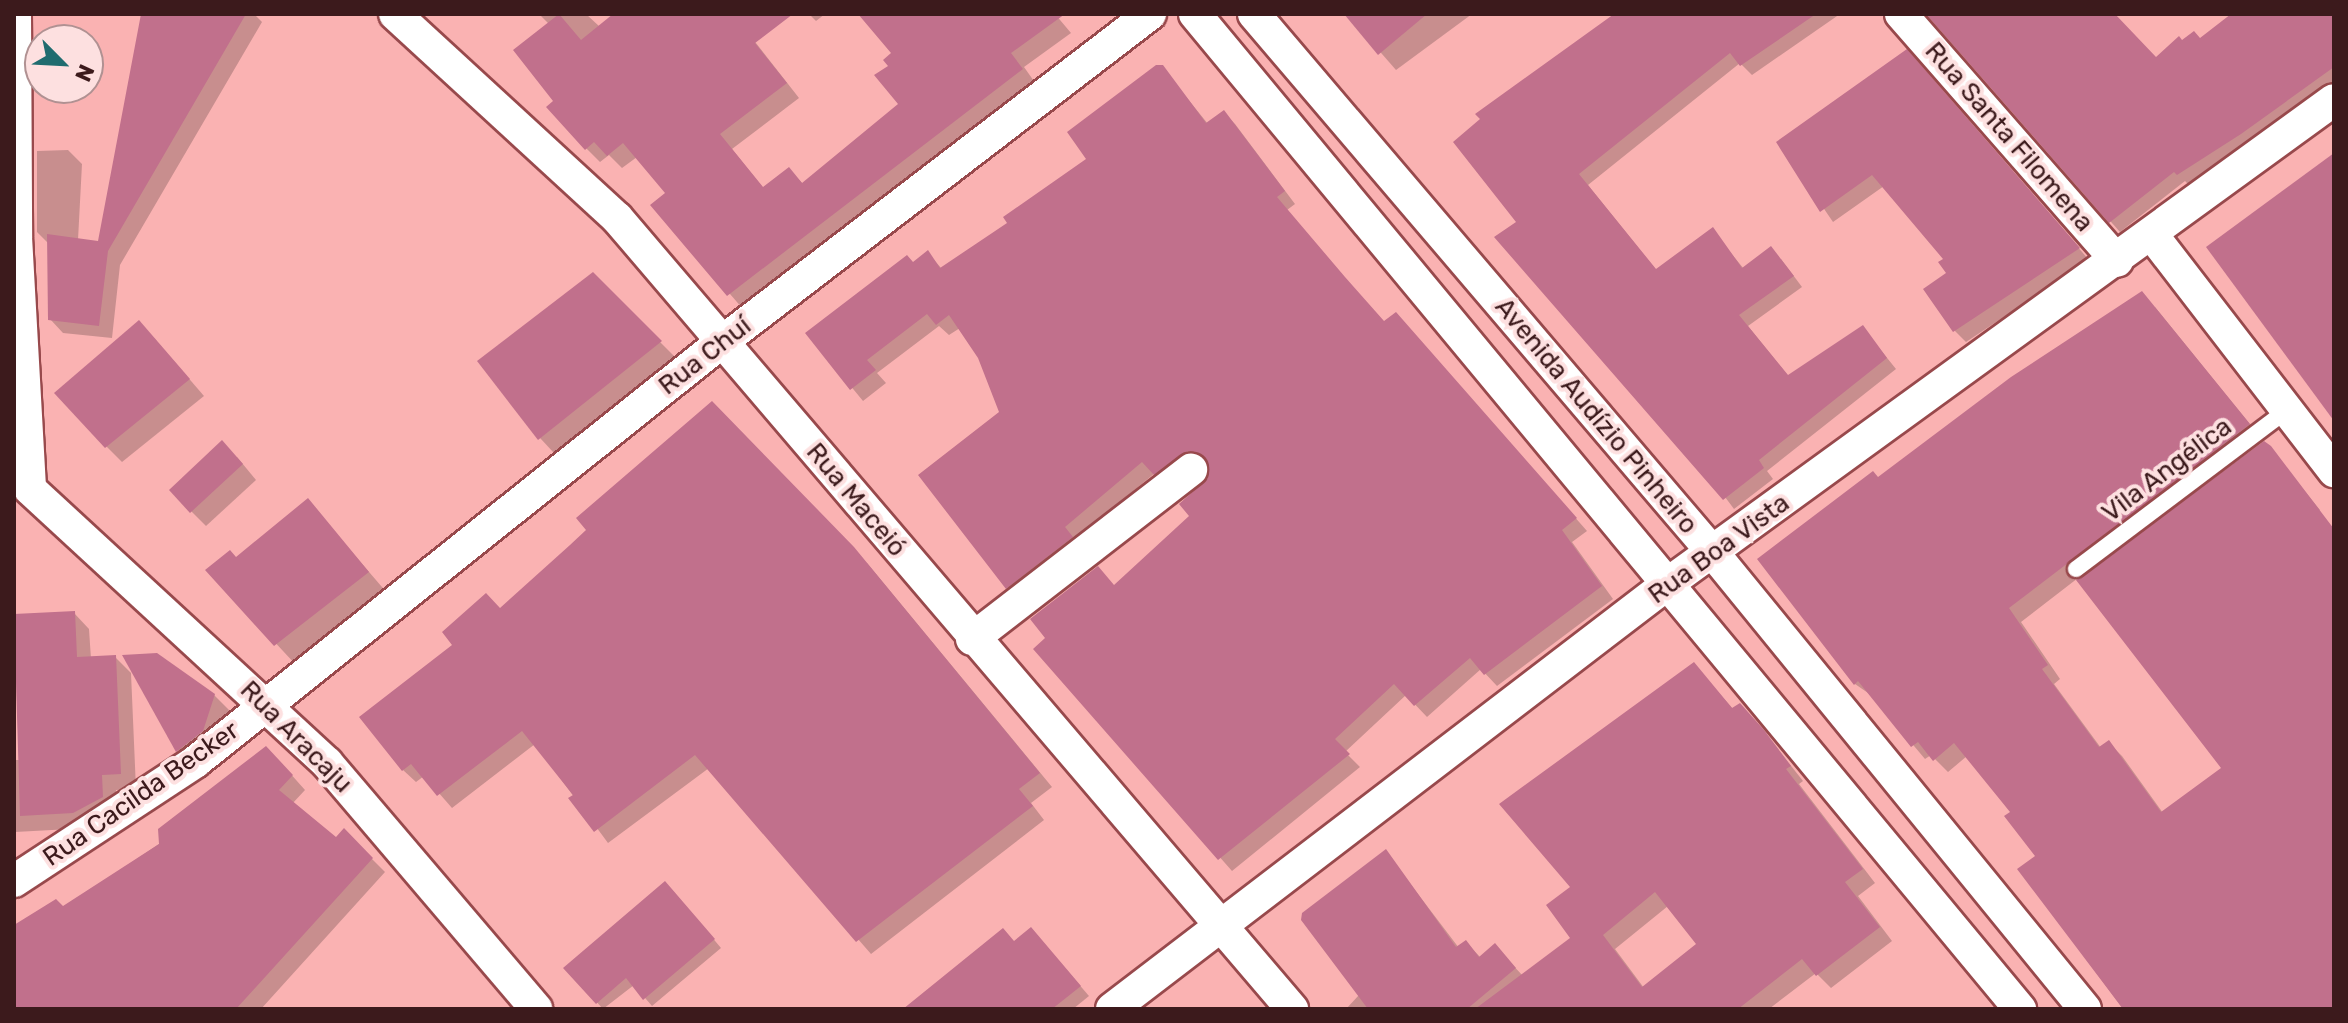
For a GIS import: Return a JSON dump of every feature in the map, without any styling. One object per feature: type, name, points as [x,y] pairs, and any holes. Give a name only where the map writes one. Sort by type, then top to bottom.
[{"type":"street","points":[[15,14],[22,490]]},
{"type":"street","name":"Rua Maceió","points":[[395,14],[617,218],[972,639],[1224,926],[1292,1009]]},
{"type":"street","name":"Rua Chuí","points":[[266,704],[723,341],[1150,14]]},
{"type":"street","name":"Avenida Audízio Pinheiro","points":[[1195,14],[1670,582],[2020,1009]]},
{"type":"street","name":"Avenida Audízio Pinheiro","points":[[1254,14],[1714,554],[2085,1009]]},
{"type":"street","name":"Rua Santa Filomena","points":[[1901,14],[2117,261]]},
{"type":"street","name":"Rua Boa Vista","points":[[1112,1009],[1670,582],[1714,554],[2153,236],[2334,100]]},
{"type":"street","points":[[2153,236],[2334,471]]},
{"type":"street","points":[[1484,360],[1523,330]]},
{"type":"street","points":[[972,639],[1191,470]]},
{"type":"street","name":"Rua Aracaju","points":[[22,490],[266,704],[327,763],[536,1009]]},
{"type":"street","name":"Rua Cacilda Becker","points":[[14,881],[195,762],[266,704]]},
{"type":"lane","name":"Vila Angélica","points":[[2076,569],[2287,410]]},
{"type":"building","points":[[141,14],[246,14],[108,251],[99,326],[48,320],[47,234],[98,241]]},
{"type":"building","points":[[559,14],[581,40],[613,14],[793,14],[755,43],[787,83],[720,134],[763,187],[789,167],[802,183],[898,104],[874,75],[888,66],[883,60],[891,53],[858,14],[1065,14],[1011,53],[1023,69],[727,296],[650,205],[665,193],[623,143],[607,156],[594,142],[585,150],[546,107],[553,101],[513,50]]},
{"type":"building","points":[[1344,14],[1427,14],[1378,55]]},
{"type":"building","points":[[1614,14],[1816,14],[1740,66],[1730,53],[1579,174],[1656,269],[1713,227],[1742,268],[1771,246],[1794,276],[1739,315],[1788,375],[1863,325],[1887,358],[1759,460],[1764,468],[1723,500],[1494,237],[1516,222],[1453,142],[1480,119],[1475,114]]},
{"type":"building","points":[[1926,14],[2115,14],[2156,57],[2179,36],[2182,40],[2194,31],[2200,38],[2231,14],[2334,14],[2334,67],[2241,134],[2177,175],[2174,172],[2109,223]]},
{"type":"building","points":[[1907,49],[2080,248],[1953,332],[1923,289],[1946,273],[1938,262],[1943,259],[1872,175],[1820,212],[1776,142]]},
{"type":"building","points":[[1156,65],[1163,65],[1206,123],[1224,110],[1285,191],[1277,197],[1345,277],[1384,321],[1396,312],[1577,518],[1562,530],[1602,586],[1484,675],[1470,658],[1414,706],[1394,684],[1335,739],[1350,754],[1218,860],[1033,649],[1045,638],[1030,619],[1098,566],[1114,585],[1189,516],[1179,504],[1208,478],[1206,459],[1188,451],[1154,475],[1142,462],[1065,527],[1073,537],[1006,589],[918,475],[999,412],[978,358],[949,315],[936,325],[927,314],[867,360],[876,370],[850,390],[805,333],[907,255],[913,262],[928,250],[940,268],[1007,223],[1003,217],[1086,159],[1067,132]]},
{"type":"building","points":[[2334,153],[2334,421],[2206,247]]},
{"type":"building","points":[[593,272],[662,341],[538,440],[477,361]]},
{"type":"building","points":[[2142,291],[2250,424],[2009,608],[2048,665],[2042,669],[2099,747],[2109,740],[2161,812],[2221,768],[2076,580],[2264,441],[2271,446],[2334,529],[2334,1009],[2123,1009],[2017,869],[2035,856],[2004,816],[2010,812],[1954,743],[1933,761],[1918,742],[1911,747],[1858,681],[1854,685],[1757,559],[1873,471],[1878,477],[2011,377]]},
{"type":"building","points":[[139,320],[190,379],[105,448],[54,393]]},
{"type":"building","points":[[712,401],[854,547],[1040,773],[1019,789],[1033,806],[856,942],[695,755],[594,832],[568,798],[573,795],[522,731],[437,796],[411,764],[402,771],[359,717],[452,645],[442,632],[486,593],[500,608],[586,530],[576,518]]},
{"type":"building","points":[[222,440],[243,464],[190,513],[169,490]]},
{"type":"building","points":[[308,498],[369,572],[274,646],[205,570],[230,550],[236,557]]},
{"type":"building","points":[[75,611],[77,657],[116,655],[121,774],[102,775],[103,797],[73,813],[20,816],[14,614]]},
{"type":"building","points":[[157,653],[215,694],[203,731],[176,752],[122,655]]},
{"type":"building","points":[[1694,662],[1732,708],[1740,703],[1791,766],[1786,769],[1863,869],[1845,882],[1880,927],[1816,976],[1802,959],[1738,1009],[1475,1009],[1570,938],[1546,905],[1570,887],[1499,804]],"holes":[[[1655,892],[1696,944],[1642,987],[1603,935]]]},
{"type":"building","points":[[266,746],[293,775],[279,790],[336,837],[344,828],[373,858],[236,1009],[14,1009],[14,925],[56,899],[63,906],[159,844],[158,829]]},
{"type":"building","points":[[1386,849],[1456,947],[1466,940],[1479,957],[1495,943],[1516,968],[1467,1009],[1368,1009],[1301,920],[1302,913]]},
{"type":"building","points":[[665,881],[715,939],[643,1000],[626,978],[596,1004],[563,968]]},
{"type":"building","points":[[1031,927],[1081,986],[1052,1009],[903,1009],[1003,928],[1014,941]]}]
